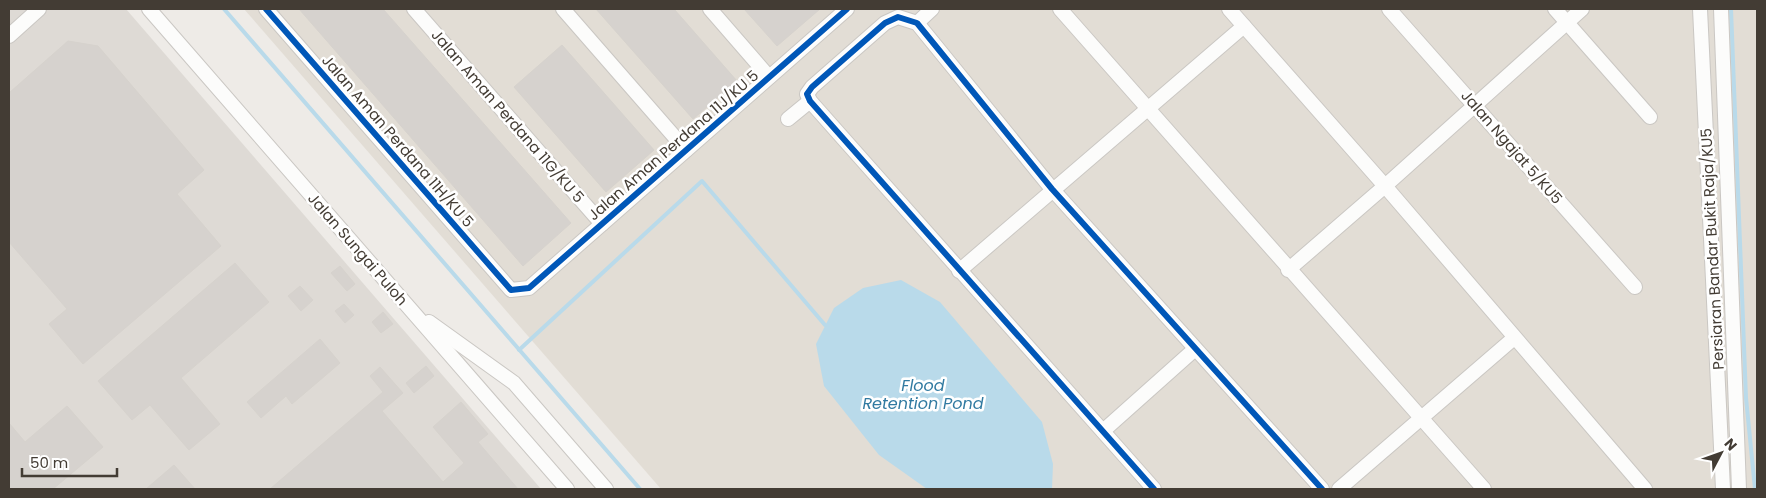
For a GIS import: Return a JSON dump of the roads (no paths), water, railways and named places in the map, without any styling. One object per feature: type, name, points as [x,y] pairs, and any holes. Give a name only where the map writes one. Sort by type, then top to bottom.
[{"type":"street","points":[[9,36],[39,9]]},
{"type":"street","name":"Jalan Sungai Puloh","points":[[149,9],[568,489]]},
{"type":"street","name":"Jalan Aman Perdana 11H/KU 5","points":[[266,9],[512,290]]},
{"type":"street","name":"Jalan Aman Perdana 11G/KU 5","points":[[414,9],[602,224]]},
{"type":"street","points":[[563,9],[686,150]]},
{"type":"street","points":[[710,9],[769,77]]},
{"type":"street","name":"Jalan Aman Perdana 11J/KU 5","points":[[512,290],[529,288],[847,9]]},
{"type":"street","points":[[917,23],[932,9]]},
{"type":"street","points":[[1060,9],[1288,270],[1484,489]]},
{"type":"street","points":[[1229,9],[1385,186],[1645,489]]},
{"type":"street","name":"Jalan Ngajat 5/KU5","points":[[1389,9],[1635,287]]},
{"type":"street","points":[[1555,9],[1650,117]]},
{"type":"street","points":[[1288,270],[1385,186],[1582,9]]},
{"type":"street","name":"Persiaran Bandar Bukit Raja/KU5","points":[[1721,9],[1739,489]]},
{"type":"street","name":"Persiaran Bandar Bukit Raja/KU5","points":[[1699,11],[1722,489]]},
{"type":"street","points":[[1154,489],[810,101],[807,94],[812,87],[885,23],[898,17],[917,23],[1052,189],[1322,489]]},
{"type":"street","points":[[959,271],[1146,108],[1244,26]]},
{"type":"street","points":[[788,119],[810,101]]},
{"type":"street","points":[[408,307],[514,383],[606,489]]},
{"type":"street","points":[[1339,489],[1514,338]]},
{"type":"street","points":[[1103,430],[1195,349]]},
{"type":"water","name":"Flood Retention Pond","points":[[901,280],[940,302],[1042,422],[1053,464],[1052,489],[927,489],[879,455],[824,386],[816,344],[834,308],[863,288]]},
{"type":"waterway","points":[[224,9],[640,489]]},
{"type":"waterway","points":[[1731,9],[1746,398],[1755,489]]},
{"type":"waterway","points":[[519,350],[702,181],[825,325]]}]
